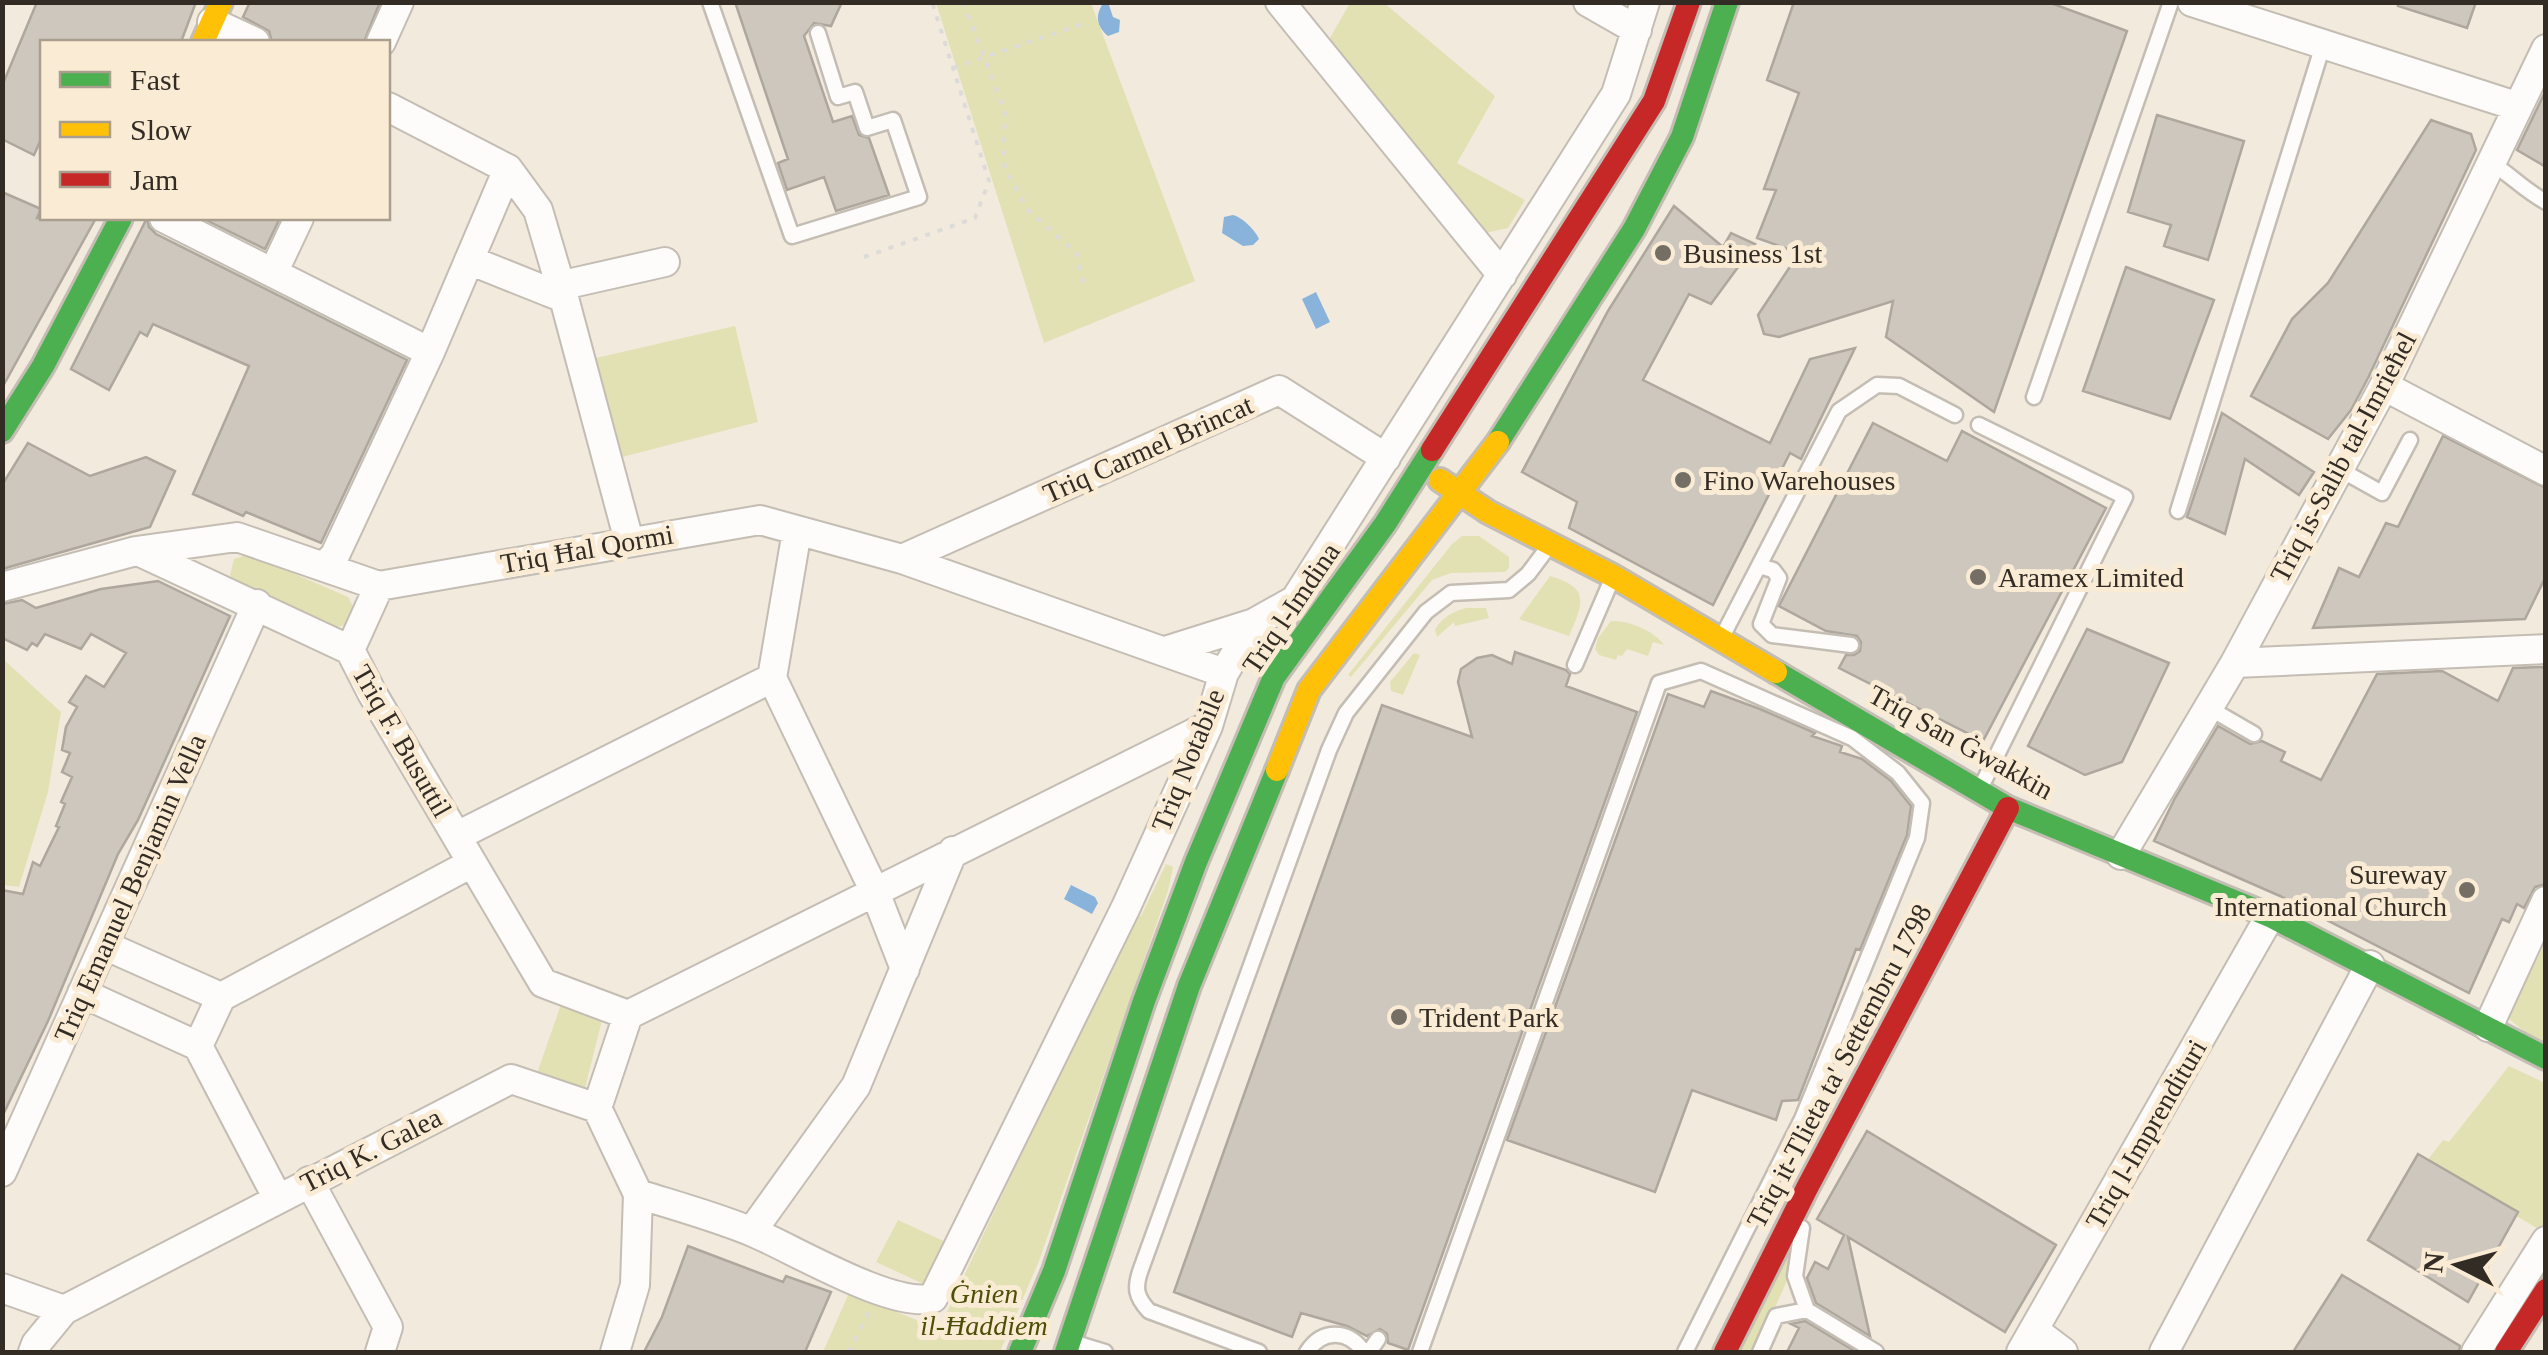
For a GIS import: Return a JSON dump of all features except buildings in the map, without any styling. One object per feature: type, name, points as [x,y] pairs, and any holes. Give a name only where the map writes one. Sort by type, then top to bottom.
[{"type":"main road","name":"Triq l-Imdina","points":[[1020,1352],[1054,1271],[1144,1002],[1196,862],[1274,678],[1385,524],[1654,101],[1689,2]]},
{"type":"main road","points":[[1068,1347],[1188,986],[1308,690],[1504,434],[1634,228],[1682,137],[1727,2]]},
{"type":"main road","points":[[2,432],[43,366],[121,220]]},
{"type":"main road","name":"Triq San Ġwakkin","points":[[1422,466],[1459,495],[1613,576],[2008,808],[2270,916],[2546,1058]]},
{"type":"main road","name":"Triq it-Tlieta ta' Settembru 1798","points":[[1725,1352],[2008,808]]},
{"type":"main road","points":[[2506,1352],[2546,1290]]},
{"type":"street","points":[[382,40],[399,2]]},
{"type":"street","points":[[1280,2],[1502,275]]},
{"type":"street","points":[[1588,2],[1637,30]]},
{"type":"street","name":"Triq Notabile","points":[[880,1290],[911,1299],[933,1298],[1078,1010],[1208,726],[1224,673],[1254,623],[1295,600],[1616,94],[1645,2]]},
{"type":"street","points":[[2192,2],[2516,106]]},
{"type":"street","points":[[212,22],[251,40]]},
{"type":"street","name":"Triq is-Salib tal-Imrieħel","points":[[2121,855],[2235,663],[2384,386],[2546,48]]},
{"type":"street","points":[[390,108],[508,169],[538,210],[564,292],[629,541]]},
{"type":"street","points":[[325,566],[335,555],[430,352],[508,169]]},
{"type":"street","points":[[168,220],[430,352]]},
{"type":"street","points":[[273,273],[298,220]]},
{"type":"street","points":[[469,260],[564,292],[665,262]]},
{"type":"street","points":[[2384,386],[2546,471]]},
{"type":"street","name":"Triq Carmel Brincat","points":[[902,560],[1279,390],[1386,458]]},
{"type":"street","name":"Triq Ħal Qormi","points":[[379,586],[760,520],[902,560],[1224,673]]},
{"type":"street","points":[[798,532],[772,678],[875,892],[905,969]]},
{"type":"street","points":[[2,587],[136,551],[237,538],[379,586],[350,650]]},
{"type":"street","name":"Triq F. Busuttil","points":[[136,551],[350,650],[544,983],[628,1015]]},
{"type":"street","name":"Triq Emanuel Benjamin Vella","points":[[2,1172],[257,604]]},
{"type":"street","points":[[1166,650],[1254,623]]},
{"type":"street","points":[[2235,663],[2546,649]]},
{"type":"street","points":[[457,836],[772,678]]},
{"type":"street","points":[[615,1352],[635,1285],[638,1194],[597,1108],[628,1015],[1208,726]]},
{"type":"street","points":[[752,1231],[856,1086],[953,852]]},
{"type":"street","points":[[198,1046],[221,997],[472,863]]},
{"type":"street","points":[[2488,1027],[2546,902]]},
{"type":"street","name":"Triq l-Imprendituri","points":[[2028,1341],[2270,916]]},
{"type":"street","points":[[104,945],[221,997]]},
{"type":"street","points":[[2164,1352],[2370,965]]},
{"type":"street","points":[[82,993],[198,1046],[277,1198]]},
{"type":"street","name":"Triq K. Galea","points":[[64,1310],[511,1078],[597,1108]]},
{"type":"street","points":[[309,1181],[388,1326],[380,1352]]},
{"type":"street","points":[[638,1194],[752,1231],[880,1290]]},
{"type":"street","points":[[2476,1352],[2546,1241]]},
{"type":"street","points":[[13,1293],[64,1310],[42,1350]]},
{"type":"street","points":[[13,1293],[42,1350]]},
{"type":"street","points":[[2028,1341],[2063,1352]]},
{"type":"lane","points":[[710,2],[792,236],[919,197],[892,120],[867,128],[856,92],[838,96],[818,32]]},
{"type":"lane","points":[[2034,397],[2171,2]]},
{"type":"lane","points":[[2178,511],[2322,45]]},
{"type":"lane","points":[[2490,162],[2518,179],[2524,190],[2546,202]]},
{"type":"lane","points":[[1720,639],[1760,566],[1833,409],[1877,385],[1899,386],[1955,414]]},
{"type":"lane","points":[[1979,424],[2124,497],[1979,791]]},
{"type":"lane","points":[[2340,469],[2382,493],[2410,440]]},
{"type":"lane","points":[[1258,1352],[1149,1311],[1137,1298],[1136,1283],[1329,750],[1346,713],[1426,612],[1451,593],[1509,590],[1550,546]]},
{"type":"lane","points":[[1760,566],[1774,570],[1779,578],[1760,624],[1772,635],[1851,645]]},
{"type":"lane","points":[[1575,665],[1613,576]]},
{"type":"lane","points":[[1420,1352],[1659,682],[1701,671],[1852,738],[1898,773],[1922,803],[1918,838],[1802,1119],[1684,1352]]},
{"type":"lane","points":[[2208,708],[2254,734]]},
{"type":"lane","points":[[1808,1188],[1795,1276],[1807,1310],[1876,1352]]},
{"type":"lane","points":[[1760,1352],[1776,1316],[1807,1310]]},
{"type":"lane","points":[[1306,1352],[1316,1340],[1346,1332],[1370,1348]]},
{"type":"lane","points":[[1068,1347],[1104,1352]]},
{"type":"path","points":[[864,257],[975,218],[989,181],[932,2]]},
{"type":"path","points":[[963,2],[1005,112],[1006,172],[1028,210],[1077,254],[1086,290]]},
{"type":"path","points":[[953,68],[1082,24]]},
{"type":"path","points":[[849,1352],[880,1290]]},
{"type":"green space","points":[[936,3],[1091,3],[1195,281],[1044,343]]},
{"type":"green space","points":[[1350,3],[1384,3],[1495,96],[1457,163],[1525,200],[1508,228],[1485,233],[1327,43]]},
{"type":"green space","points":[[735,326],[758,422],[622,457],[596,358]]},
{"type":"green space","points":[[1462,536],[1479,536],[1509,557],[1509,568],[1505,572],[1451,573],[1432,580],[1351,677],[1348,675],[1452,544]]},
{"type":"green space","points":[[249,554],[348,597],[355,610],[347,624],[335,628],[235,585],[230,575],[234,559]]},
{"type":"green space","points":[[1550,576],[1572,586],[1580,598],[1569,636],[1519,619]]},
{"type":"green space","points":[[1466,608],[1486,608],[1489,618],[1455,626],[1454,622],[1437,637],[1435,629],[1441,621]]},
{"type":"green space","points":[[1611,621],[1640,627],[1664,645],[1653,642],[1648,656],[1627,649],[1616,660],[1599,655],[1595,649],[1598,638]]},
{"type":"green space","points":[[1414,653],[1420,655],[1403,695],[1391,691],[1390,682]]},
{"type":"green space","points":[[3,659],[61,712],[48,792],[19,887],[3,885]]},
{"type":"green space","name":"Ġnien il-Ħaddiem","points":[[1166,864],[1173,867],[1168,891],[1039,1261],[1000,1352],[823,1352],[849,1293],[939,1329],[1131,921],[1135,914],[1141,916]]},
{"type":"green space","points":[[2545,943],[2545,1049],[2508,1018]]},
{"type":"green space","points":[[565,993],[604,1012],[585,1088],[536,1076]]},
{"type":"green space","points":[[2509,1066],[2545,1083],[2546,1220],[2540,1230],[2426,1162],[2443,1140],[2449,1142]]},
{"type":"green space","points":[[898,1220],[952,1245],[928,1286],[876,1262]]},
{"type":"green space","points":[[1791,1250],[1790,1274],[1755,1352],[1739,1352]]},
{"type":"water","points":[[1102,5],[1109,5],[1113,17],[1120,20],[1119,32],[1108,36],[1101,29],[1098,17]]},
{"type":"water","points":[[1233,215],[1252,228],[1259,239],[1253,245],[1243,246],[1222,233],[1224,217]]},
{"type":"water","points":[[1316,292],[1330,322],[1316,329],[1302,299]]},
{"type":"water","points":[[1071,885],[1095,897],[1098,903],[1092,914],[1064,899]]},
{"type":"traffic: fast","points":[[1498,442],[1634,229],[1682,137],[1727,2]]},
{"type":"traffic: fast","points":[[2,431],[43,366],[120,220]]},
{"type":"traffic: fast","points":[[1020,1352],[1054,1271],[1144,1001],[1196,862],[1274,677],[1385,524],[1432,450]]},
{"type":"traffic: fast","points":[[1776,672],[2008,808],[2270,916],[2546,1058]]},
{"type":"traffic: fast","points":[[1066,1352],[1189,986],[1277,770]]},
{"type":"traffic: slow","points":[[204,40],[221,2]]},
{"type":"traffic: slow","points":[[1277,770],[1309,690],[1498,442]]},
{"type":"traffic: slow","points":[[1440,480],[1488,512],[1613,576],[1776,672]]},
{"type":"traffic: jam","points":[[1432,450],[1654,101],[1689,2]]},
{"type":"traffic: jam","points":[[1725,1352],[2008,808]]},
{"type":"traffic: jam","points":[[2506,1352],[2546,1290]]},
{"type":"place","name":"Business 1st","points":[[1663,253]]},
{"type":"place","name":"Fino Warehouses","points":[[1683,480]]},
{"type":"place","name":"Aramex Limited","points":[[1978,577]]},
{"type":"place","name":"Sureway International Church","points":[[2467,890]]},
{"type":"place","name":"Trident Park","points":[[1399,1017]]}]
